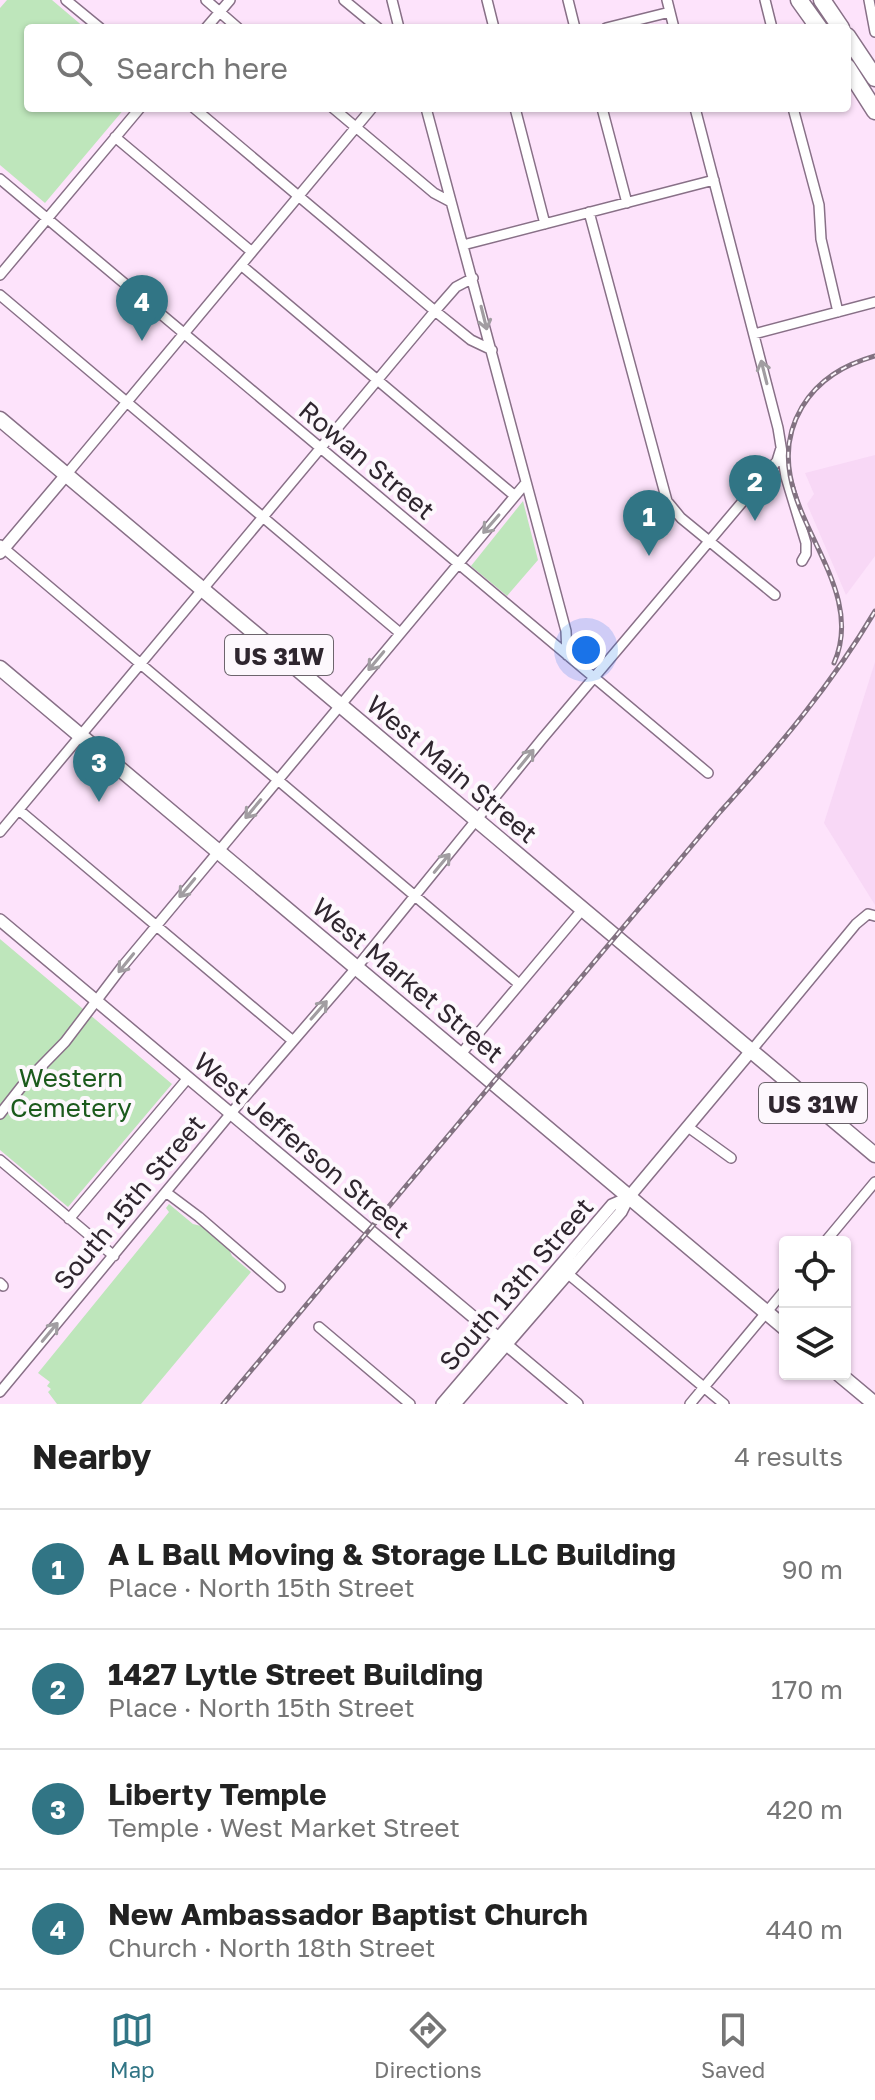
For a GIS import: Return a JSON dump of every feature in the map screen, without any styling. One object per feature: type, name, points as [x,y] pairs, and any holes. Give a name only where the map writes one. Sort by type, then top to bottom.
[{"type":"highway","points":[[799,0],[816,24]]},
{"type":"highway","points":[[822,0],[838,23]]},
{"type":"highway","points":[[851,42],[875,78]]},
{"type":"highway","points":[[851,73],[875,111]]},
{"type":"main road","name":"West Main Street","points":[[0,419],[875,1155]]},
{"type":"main road","name":"West Market Street","points":[[0,668],[779,1323]]},
{"type":"main road","points":[[846,1380],[875,1404]]},
{"type":"street","points":[[66,0],[95,24]]},
{"type":"street","points":[[206,0],[234,24]]},
{"type":"street","points":[[210,24],[230,0]]},
{"type":"street","points":[[344,0],[373,24]]},
{"type":"street","points":[[392,0],[398,24]]},
{"type":"street","points":[[487,0],[493,24]]},
{"type":"street","points":[[568,0],[574,24]]},
{"type":"street","points":[[667,0],[673,24]]},
{"type":"street","points":[[765,0],[771,24]]},
{"type":"street","points":[[869,0],[875,32]]},
{"type":"street","points":[[622,24],[670,12]]},
{"type":"street","points":[[0,275],[137,112]]},
{"type":"street","points":[[199,112],[435,311],[471,340],[492,350]]},
{"type":"street","points":[[338,112],[434,193],[451,202]]},
{"type":"street","points":[[369,112],[1,549],[519,984]]},
{"type":"street","points":[[427,112],[566,631],[567,655]]},
{"type":"street","points":[[516,112],[545,224]]},
{"type":"street","points":[[603,112],[627,203]]},
{"type":"street","points":[[696,112],[754,334],[786,477],[806,543],[802,561]]},
{"type":"street","points":[[794,112],[819,205],[821,239],[838,312]]},
{"type":"street","points":[[115,137],[252,252]]},
{"type":"street","name":"Rowan Street","points":[[0,179],[708,773]]},
{"type":"street","points":[[463,245],[714,180]]},
{"type":"street","points":[[589,212],[661,487],[676,514],[775,595]]},
{"type":"street","points":[[241,265],[515,496]]},
{"type":"street","points":[[0,832],[435,311],[456,287],[473,278]]},
{"type":"street","points":[[0,295],[400,633]]},
{"type":"street","points":[[754,334],[875,302]]},
{"type":"street","name":"South 15th Street","points":[[0,1392],[232,1112],[357,967],[542,739],[710,542],[777,461],[781,448]]},
{"type":"street","points":[[0,1114],[22,1086],[65,1042],[156,925],[525,484]]},
{"type":"street","points":[[19,810],[293,1041]]},
{"type":"street","points":[[460,1055],[582,910]]},
{"type":"street","points":[[751,1051],[856,924],[873,915]]},
{"type":"street","name":"West Jefferson Street","points":[[0,920],[577,1404]]},
{"type":"street","name":"South 13th Street","points":[[442,1404],[621,1212],[628,1198],[751,1051]]},
{"type":"street","points":[[69,1219],[188,1078]]},
{"type":"street","points":[[688,1127],[731,1158]]},
{"type":"street","points":[[0,1160],[114,1256]]},
{"type":"street","points":[[830,1236],[875,1182]]},
{"type":"street","points":[[167,1193],[280,1287]]},
{"type":"street","name":"South 13th Street","points":[[455,1404],[501,1341],[612,1205],[628,1198]]},
{"type":"street","points":[[567,1273],[724,1404]]},
{"type":"street","points":[[690,1404],[779,1297]]},
{"type":"street","points":[[319,1327],[410,1404]]},
{"type":"shaded area","points":[[875,455],[875,556],[846,595],[807,504],[814,494],[805,473]]},
{"type":"shaded area","points":[[875,662],[875,905],[824,823]]},
{"type":"green space","points":[[7,0],[52,0],[80,24],[24,24],[24,112],[122,112],[45,203],[0,165],[0,8]]},
{"type":"green space","points":[[523,501],[538,560],[507,596],[471,566]]},
{"type":"green space","name":"Western Cemetery","points":[[0,939],[172,1084],[68,1207],[0,1150]]},
{"type":"green space","points":[[169,1204],[193,1224],[205,1227],[227,1245],[232,1256],[251,1272],[141,1404],[57,1404],[48,1392],[50,1382],[38,1373],[169,1212],[166,1208]]},
{"type":"railway","points":[[834,663],[842,630],[838,599],[799,505],[790,473],[789,441],[802,407],[816,388],[843,369],[875,356]]},
{"type":"railway","points":[[223,1404],[783,740],[841,664],[875,611]]},
{"type":"place","name":"New Ambassador Baptist Church","points":[[142,341]]},
{"type":"place","name":"1427 Lytle Street Building","points":[[755,521]]},
{"type":"place","name":"A L Ball Moving & Storage LLC Building","points":[[649,556]]},
{"type":"place","name":"Liberty Temple","points":[[99,802]]}]
